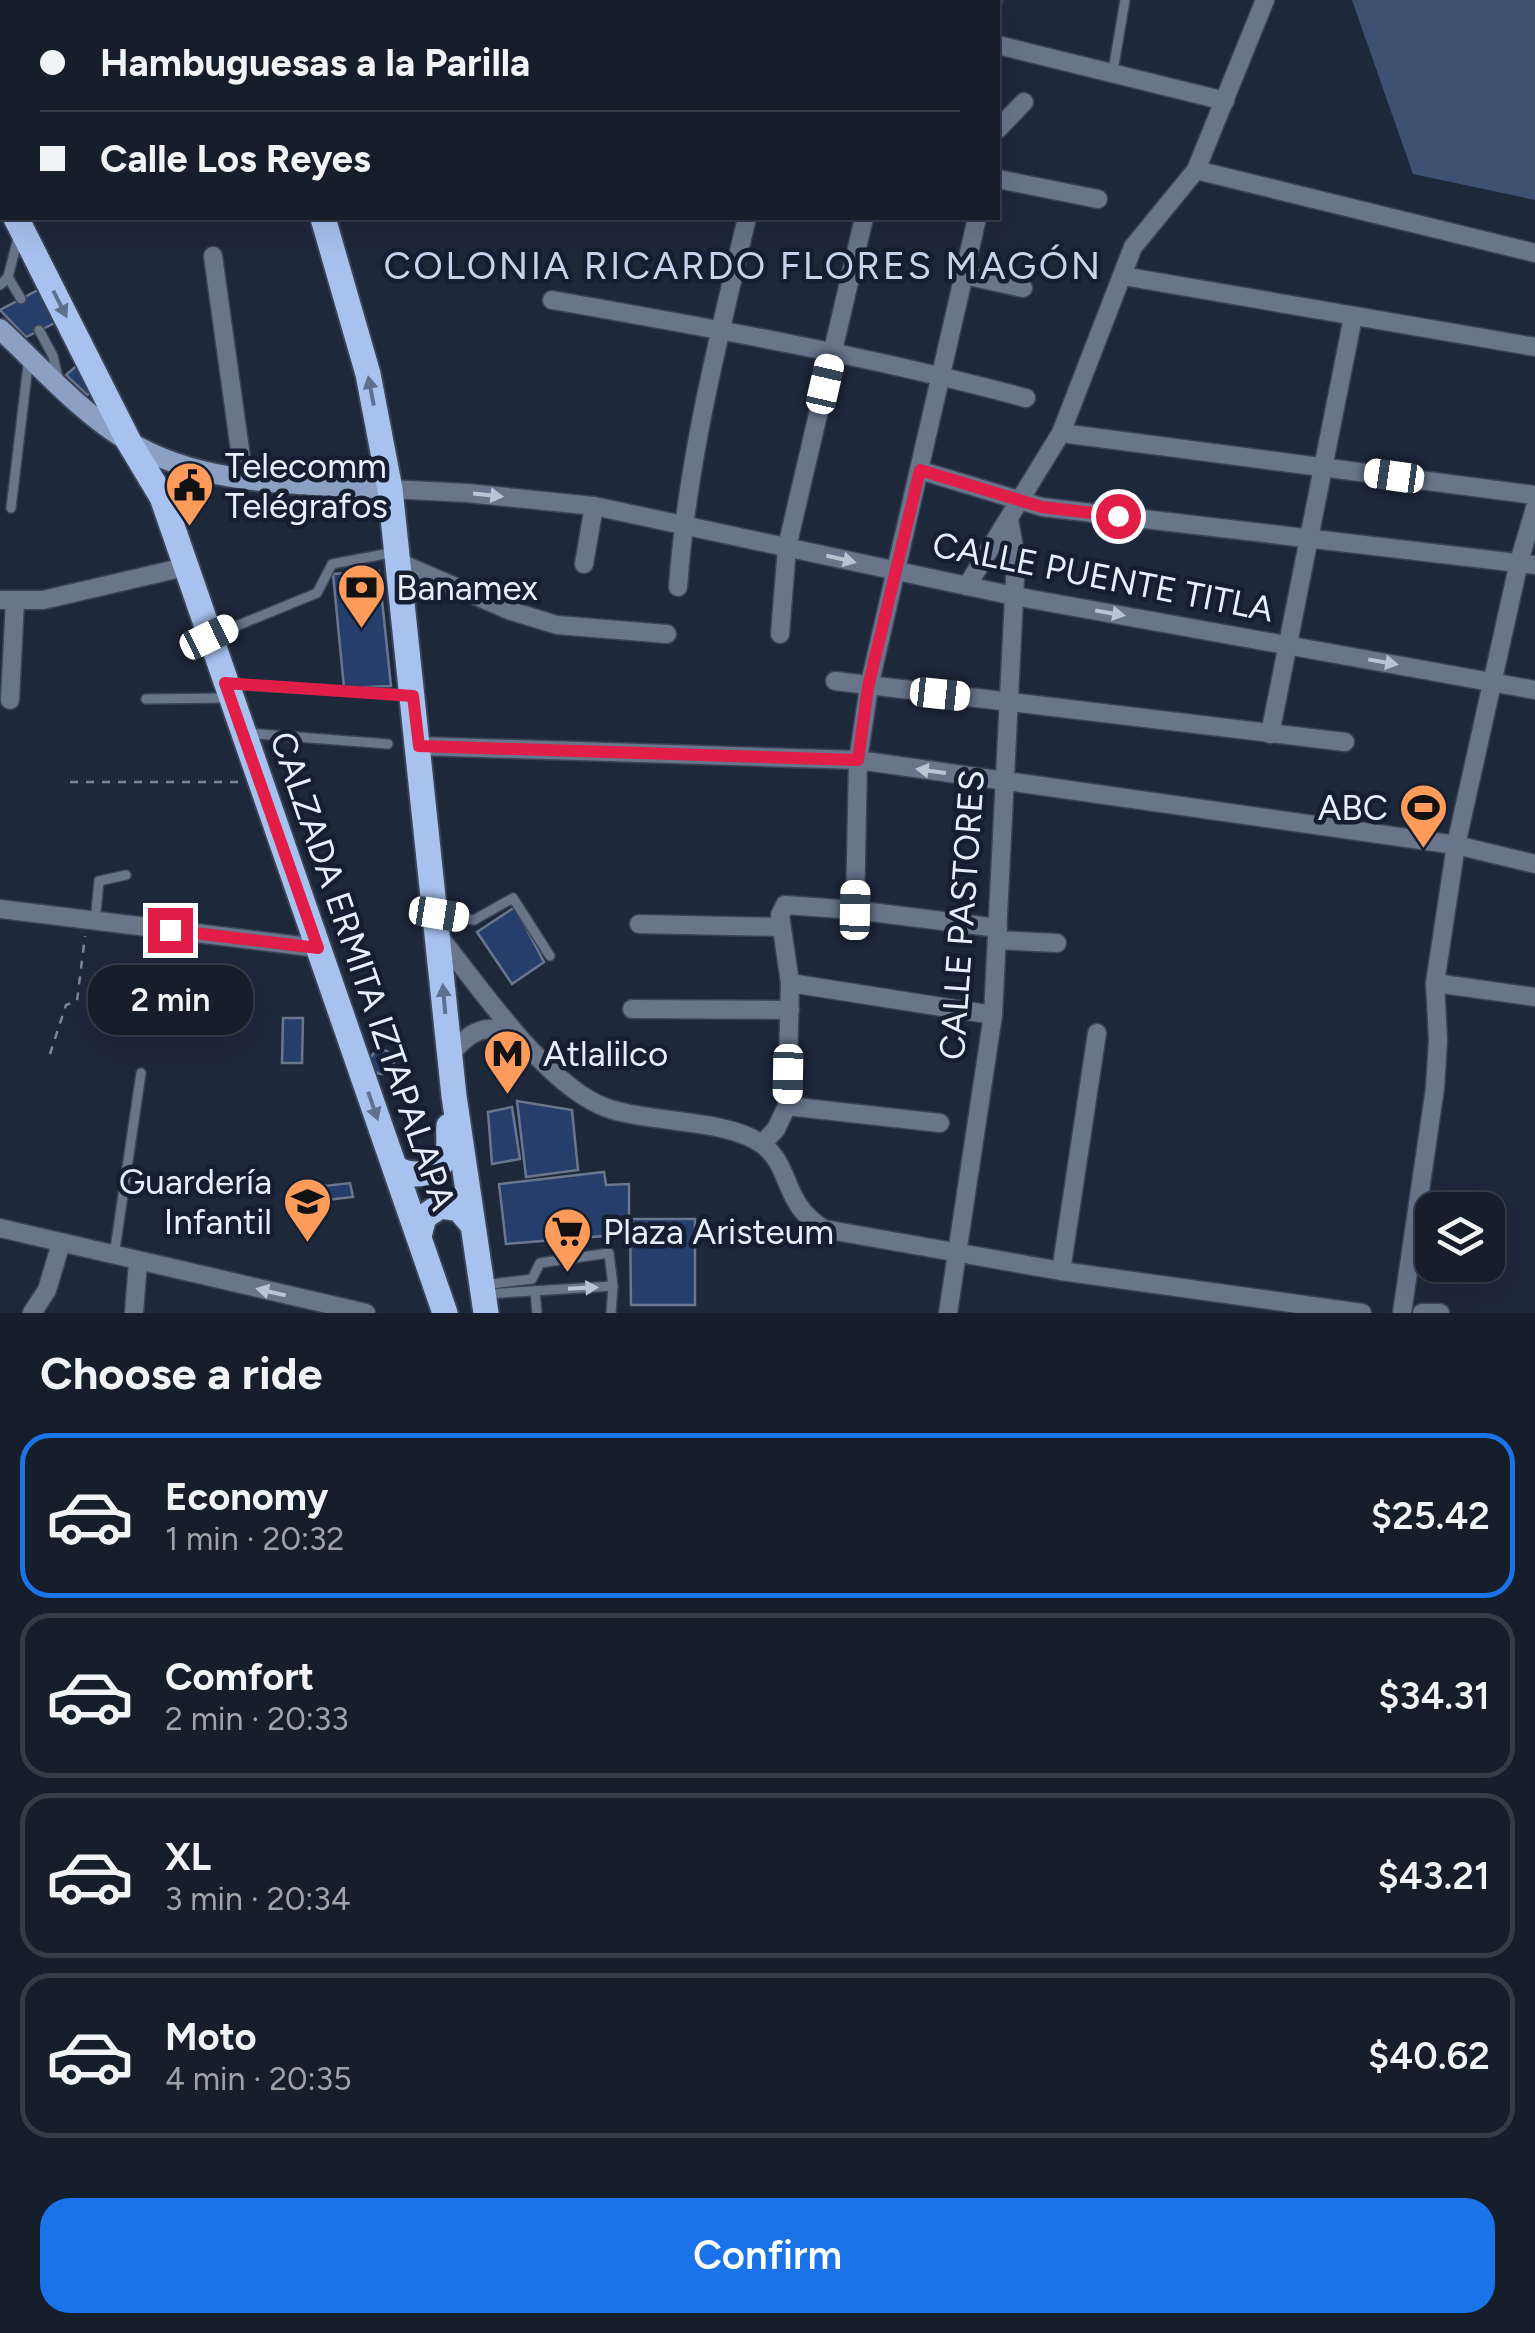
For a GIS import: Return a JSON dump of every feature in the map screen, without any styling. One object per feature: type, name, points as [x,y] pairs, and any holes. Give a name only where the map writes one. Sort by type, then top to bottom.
[{"type":"main road","name":"CALZADA ERMITA IZTAPALAPA","points":[[324,220],[368,374],[390,489],[454,1096],[484,1297]]},
{"type":"main road","name":"CALZADA ERMITA IZTAPALAPA","points":[[18,222],[129,442],[162,497],[445,1313]]},
{"type":"main road","points":[[395,1168],[408,1174],[422,1174],[442,1162],[448,1148],[454,1096]]},
{"type":"main road","points":[[419,1236],[424,1217],[440,1206],[459,1208],[472,1224]]},
{"type":"street","points":[[967,586],[1061,432],[1133,247],[1196,170],[1265,0]]},
{"type":"street","points":[[1000,45],[1225,100]]},
{"type":"street","points":[[1000,127],[1024,102]]},
{"type":"street","points":[[1196,170],[1535,253]]},
{"type":"street","points":[[1000,179],[1098,199]]},
{"type":"street","points":[[678,587],[683,525],[720,330],[747,220]]},
{"type":"street","points":[[780,634],[787,547],[864,220]]},
{"type":"street","points":[[855,910],[858,760],[868,687],[977,220]]},
{"type":"street","points":[[213,256],[244,479]]},
{"type":"street","points":[[964,275],[1023,288]]},
{"type":"street","points":[[1123,276],[1535,347]]},
{"type":"street","points":[[552,300],[940,374],[1026,398]]},
{"type":"street","points":[[1270,734],[1352,316]]},
{"type":"street","name":"CALLE PUENTE TITLA","points":[[1,330],[60,386],[129,442],[194,470],[244,479],[467,493],[594,506],[1014,596],[1535,690]]},
{"type":"street","points":[[1061,432],[1535,495]]},
{"type":"street","points":[[920,470],[1042,507],[1527,563]]},
{"type":"street","points":[[584,564],[594,506]]},
{"type":"street","points":[[1402,1313],[1435,1088],[1438,1040],[1434,983],[1456,845],[1492,682],[1527,563],[1535,508]]},
{"type":"street","name":"CALLE PASTORES","points":[[948,1313],[992,1014],[1016,558],[1010,520]]},
{"type":"street","points":[[400,563],[510,612],[557,624],[667,634]]},
{"type":"street","points":[[10,700],[7,600],[43,600],[186,567]]},
{"type":"street","points":[[835,681],[1345,742]]},
{"type":"street","points":[[419,746],[858,760],[1456,845],[1535,864]]},
{"type":"street","points":[[762,1144],[776,1129],[787,1106],[790,983],[780,915],[785,905],[855,910],[1057,943]]},
{"type":"street","points":[[0,909],[318,948]]},
{"type":"street","points":[[437,924],[512,1030],[580,1093],[607,1108],[734,1133],[762,1144],[774,1158],[796,1204],[809,1220],[824,1229],[1061,1271],[1362,1313]]},
{"type":"street","points":[[639,924],[782,927]]},
{"type":"street","points":[[790,983],[992,1014]]},
{"type":"street","points":[[1434,983],[1535,997]]},
{"type":"street","points":[[632,1010],[790,1010]]},
{"type":"street","points":[[450,1056],[474,1030],[512,1030]]},
{"type":"street","points":[[1061,1271],[1097,1032]]},
{"type":"street","points":[[787,1106],[940,1123]]},
{"type":"street","points":[[0,1228],[366,1313]]},
{"type":"street","points":[[32,1313],[47,1290],[61,1243]]},
{"type":"street","points":[[134,1313],[138,1262]]},
{"type":"lane","points":[[1113,71],[1126,0]]},
{"type":"lane","points":[[18,222],[4,281],[21,299]]},
{"type":"lane","points":[[38,330],[53,356],[60,386]]},
{"type":"lane","points":[[11,508],[29,356]]},
{"type":"lane","points":[[209,637],[317,593],[332,564],[386,554],[400,563]]},
{"type":"lane","points":[[146,700],[228,691],[413,696]]},
{"type":"lane","points":[[242,733],[388,744]]},
{"type":"lane","points":[[91,921],[99,881],[126,875]]},
{"type":"lane","points":[[437,924],[474,920],[513,898],[550,956]]},
{"type":"lane","points":[[114,1256],[141,1074]]},
{"type":"lane","points":[[484,1297],[532,1279],[540,1263],[609,1253],[611,1313]]},
{"type":"lane","points":[[484,1297],[613,1286]]},
{"type":"lane","points":[[536,1290],[537,1313]]},
{"type":"path","points":[[70,782],[259,782]]},
{"type":"path","points":[[50,1054],[66,1005],[77,1001],[91,921]]},
{"type":"shaded area","points":[[1352,0],[1535,0],[1535,200],[1413,174]]},
{"type":"building","points":[[42,288],[61,320],[26,337],[0,310]]},
{"type":"building","points":[[82,361],[97,390],[87,395],[66,375]]},
{"type":"building","name":"Banamex","points":[[379,571],[391,686],[344,688],[333,574]]},
{"type":"building","points":[[515,907],[544,962],[512,984],[477,932]]},
{"type":"building","points":[[283,1018],[303,1018],[302,1063],[282,1063]]},
{"type":"building","points":[[377,1050],[387,1050],[394,1062],[387,1074],[377,1074],[370,1067],[370,1057]]},
{"type":"building","points":[[517,1101],[572,1110],[578,1170],[526,1177]]},
{"type":"building","points":[[512,1107],[520,1159],[492,1164],[488,1112]]},
{"type":"building","points":[[604,1172],[606,1185],[629,1184],[629,1234],[506,1244],[499,1184]]},
{"type":"building","points":[[350,1183],[353,1197],[317,1201],[315,1187]]},
{"type":"building","points":[[630,1219],[695,1219],[695,1305],[631,1305]]},
{"type":"place","name":"Telecomm Telégrafos","points":[[190,528]]},
{"type":"place","name":"Banamex","points":[[361,630]]},
{"type":"place","name":"ABC","points":[[1423,850]]},
{"type":"place","name":"Atlalilco","points":[[508,1096]]},
{"type":"place","name":"Guardería Infantil","points":[[307,1244]]},
{"type":"place","name":"Plaza Aristeum","points":[[568,1274]]},
{"type":"district","name":"COLONIA RICARDO FLORES MAGÓN","points":[[743,266]]},
{"type":"route","points":[[170,930],[318,948],[225,683],[413,696],[419,746],[858,760],[868,687],[920,470],[1042,507],[1118,516]]}]
